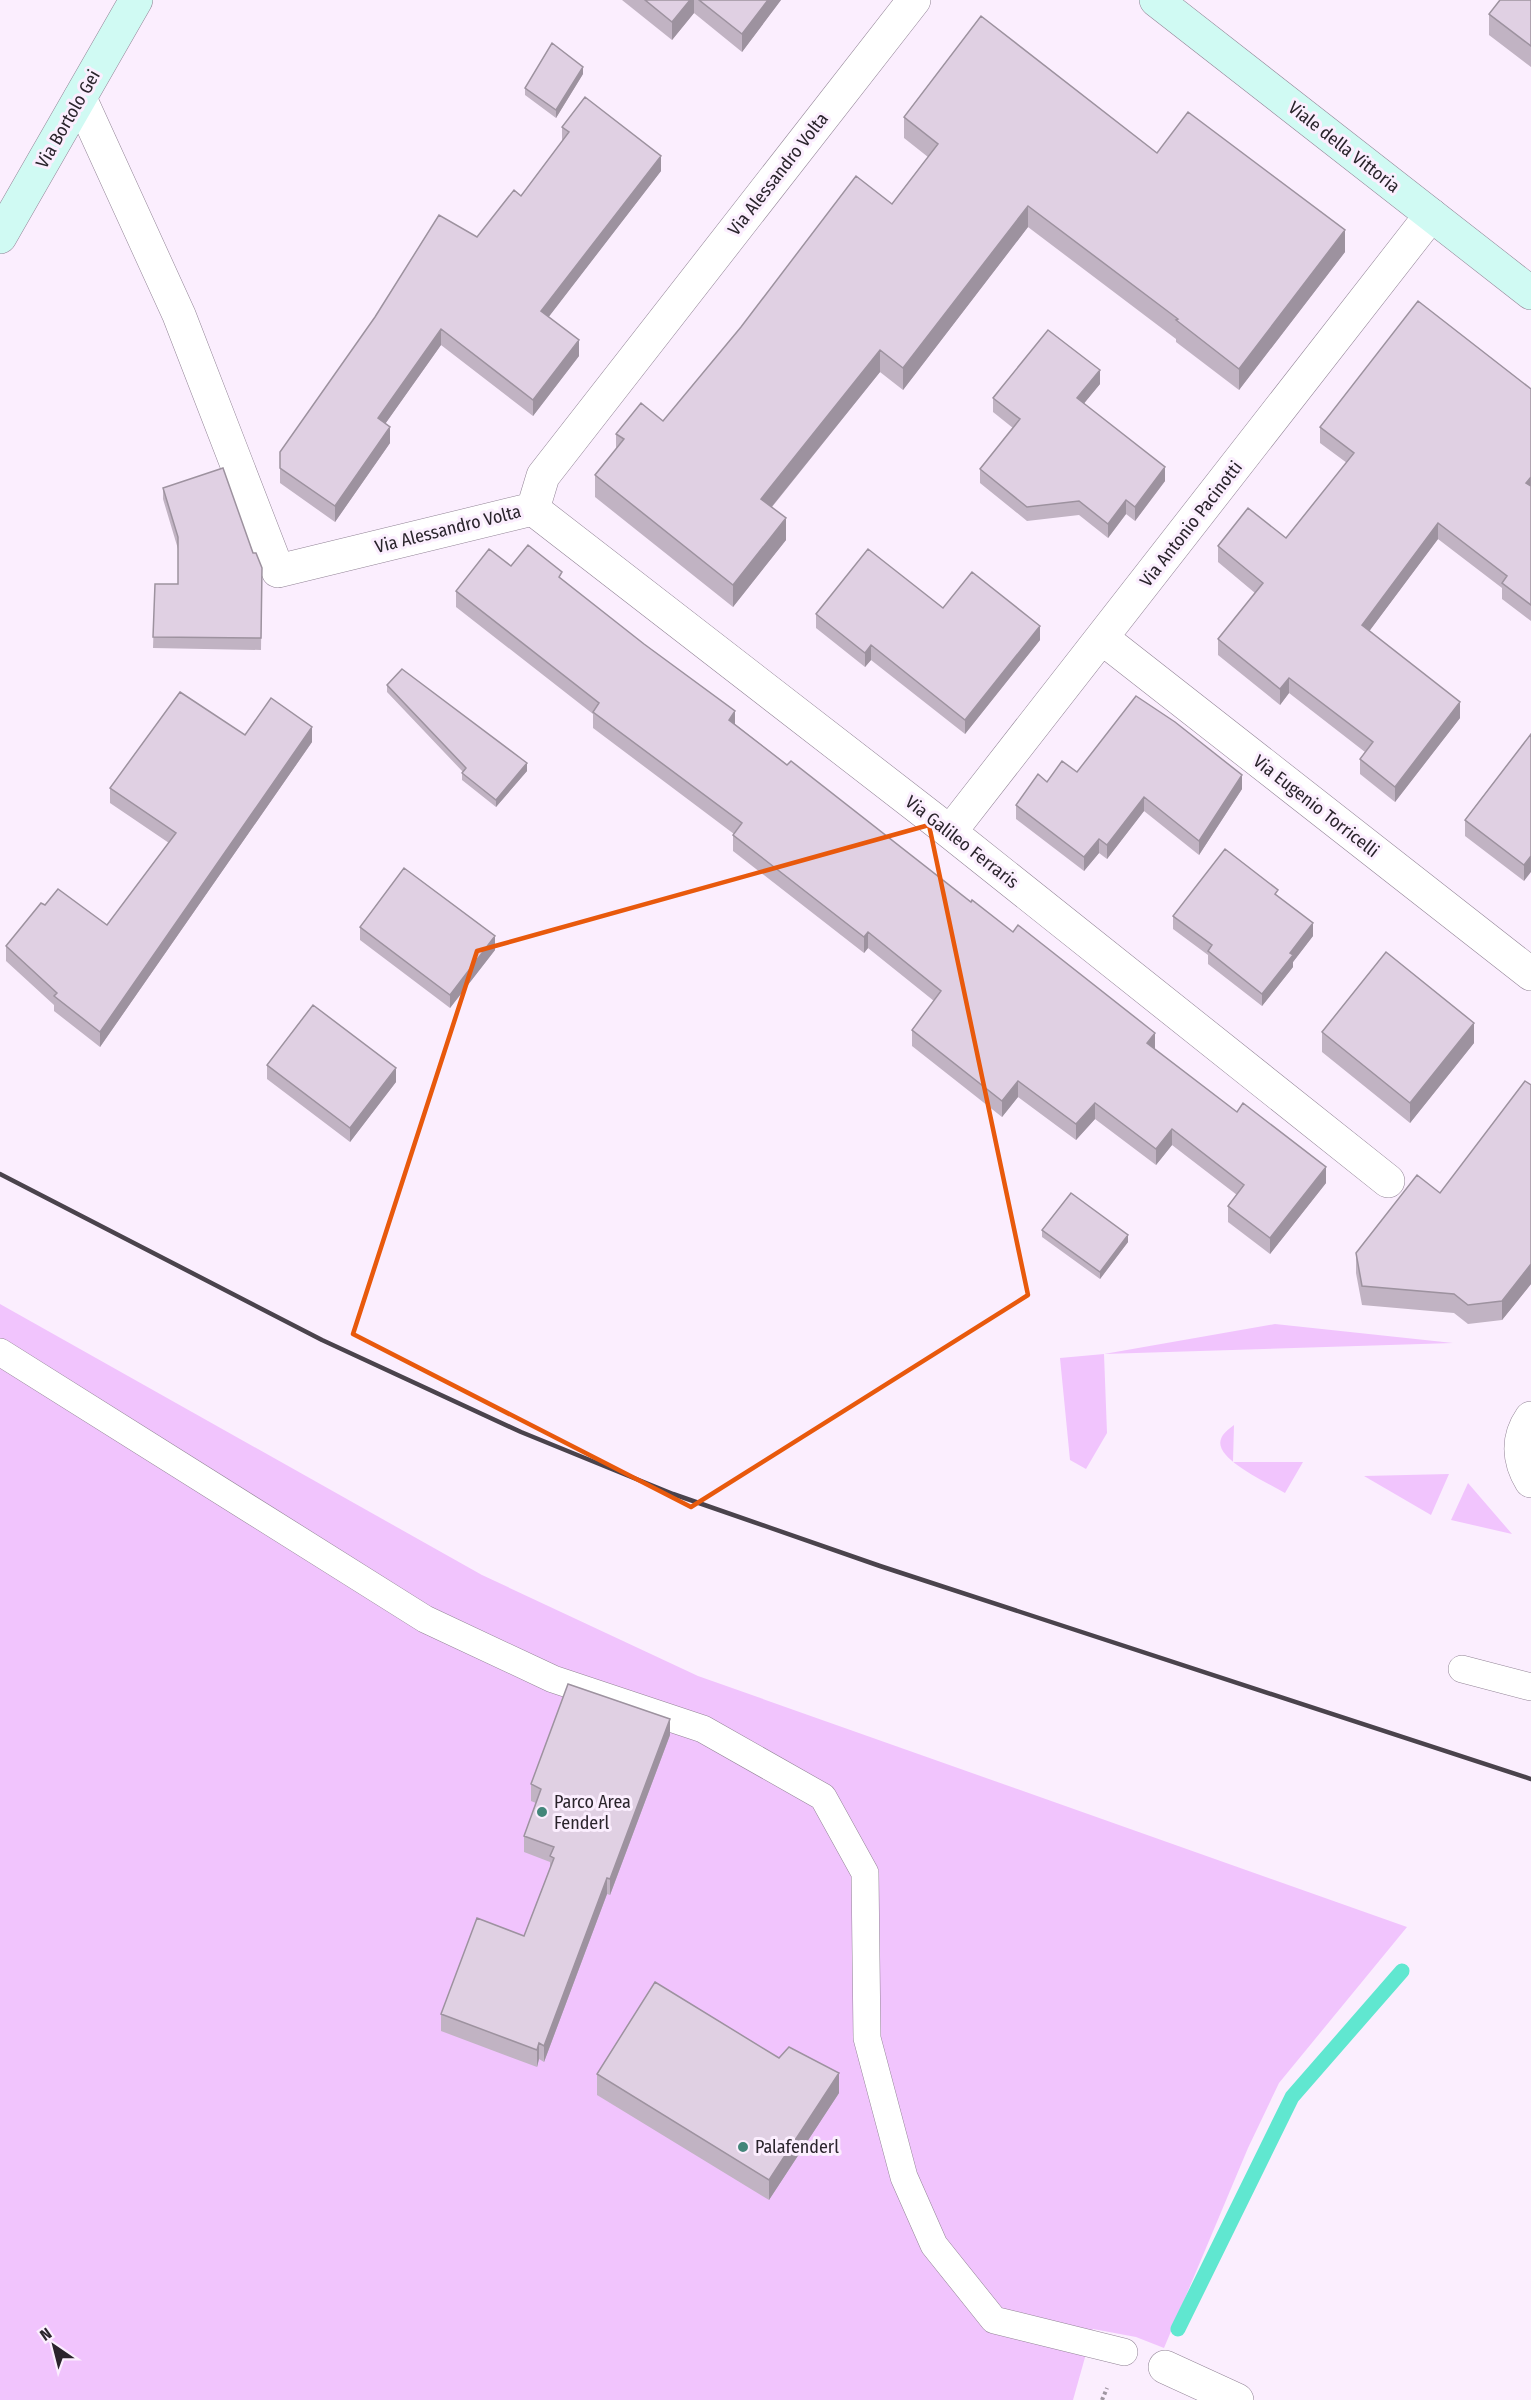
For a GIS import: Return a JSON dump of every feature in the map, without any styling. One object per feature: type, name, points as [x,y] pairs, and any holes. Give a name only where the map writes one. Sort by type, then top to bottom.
[{"type":"street","name":"Via Bortolo Gei","points":[[0,237],[136,0]]},
{"type":"street","name":"Via Alessandro Volta","points":[[80,98],[178,315],[278,571],[532,509],[543,476],[914,0]]},
{"type":"street","name":"Viale della Vittoria","points":[[1156,0],[1531,293]]},
{"type":"street","name":"Via Antonio Pacinotti","points":[[950,832],[1431,215]]},
{"type":"street","name":"Via Galileo Ferraris","points":[[532,509],[950,832],[1388,1181]]},
{"type":"street","name":"Via Eugenio Torricelli","points":[[1102,638],[1531,974]]},
{"type":"street","points":[[1530,1419],[1521,1439],[1521,1456],[1531,1480]]},
{"type":"street","points":[[1165,2367],[1237,2400]]},
{"type":"lane","points":[[0,1352],[425,1618],[553,1679],[703,1729],[823,1797],[865,1873],[867,2038],[904,2177],[934,2245],[994,2320],[1124,2352]]},
{"type":"lane","points":[[1462,1669],[1531,1687]]},
{"type":"highlighted area","points":[[929,825],[1028,1295],[691,1507],[353,1334],[477,951]]},
{"type":"shaded area","name":"Parco Area Fenderl","points":[[0,1304],[482,1575],[698,1676],[1407,1927],[1279,2083],[1248,2148],[1164,2348],[1136,2337],[1093,2329],[1073,2400],[0,2400]]},
{"type":"shaded area","points":[[1275,1324],[1453,1343],[1104,1354]]},
{"type":"shaded area","points":[[1104,1354],[1107,1433],[1086,1469],[1070,1460],[1060,1358]]},
{"type":"shaded area","points":[[1234,1425],[1233,1462],[1221,1447],[1221,1439]]},
{"type":"shaded area","points":[[1234,1462],[1303,1462],[1285,1493]]},
{"type":"shaded area","points":[[1449,1474],[1431,1515],[1364,1476]]},
{"type":"shaded area","points":[[1468,1483],[1512,1534],[1451,1520]]},
{"type":"building","points":[[645,0],[690,0],[672,22]]},
{"type":"building","points":[[699,0],[768,0],[742,34]]},
{"type":"building","points":[[1500,0],[1531,0],[1531,46],[1489,14]]},
{"type":"building","points":[[981,16],[1157,153],[1188,112],[1345,230],[1239,369],[1176,320],[1178,319],[1028,206],[903,368],[880,350],[761,499],[786,518],[733,585],[595,475],[624,439],[616,434],[641,403],[663,421],[741,327],[856,176],[892,204],[938,144],[904,117]]},
{"type":"building","points":[[552,43],[583,67],[556,110],[525,88]]},
{"type":"building","points":[[585,97],[661,156],[541,311],[579,340],[533,400],[441,329],[378,418],[390,427],[335,506],[280,468],[280,452],[375,317],[439,215],[477,237],[514,190],[521,196],[569,132],[562,127]]},
{"type":"building","points":[[1418,301],[1531,389],[1531,477],[1526,483],[1531,486],[1531,605],[1502,583],[1507,576],[1438,523],[1362,625],[1460,702],[1395,787],[1360,759],[1373,742],[1289,678],[1280,689],[1218,639],[1263,583],[1218,546],[1248,508],[1286,538],[1354,453],[1320,427]]},
{"type":"building","points":[[1048,330],[1100,370],[1077,398],[1165,467],[1135,507],[1126,500],[1108,524],[1079,501],[1027,507],[980,469],[1020,419],[993,398]]},
{"type":"building","points":[[223,468],[253,553],[256,553],[262,568],[261,638],[153,637],[155,584],[178,584],[178,537],[163,488]]},
{"type":"building","points":[[528,545],[562,572],[559,577],[644,644],[735,711],[729,720],[787,765],[791,761],[971,902],[972,900],[1013,932],[1018,925],[1155,1033],[1147,1043],[1237,1112],[1243,1103],[1326,1167],[1270,1238],[1228,1206],[1244,1185],[1172,1129],[1156,1149],[1095,1103],[1076,1124],[1018,1081],[1002,1101],[912,1030],[941,991],[868,932],[864,937],[733,835],[742,823],[593,712],[599,703],[456,591],[489,549],[511,566]]},
{"type":"building","points":[[868,549],[943,608],[972,572],[1040,626],[965,720],[871,645],[865,653],[816,614]]},
{"type":"building","points":[[402,669],[527,763],[496,800],[462,773],[466,768],[387,685]]},
{"type":"building","points":[[180,692],[245,735],[271,698],[312,727],[100,1032],[54,996],[57,993],[6,946],[41,903],[45,905],[58,889],[107,925],[176,833],[110,788]]},
{"type":"building","points":[[1136,696],[1175,722],[1242,775],[1199,841],[1144,797],[1107,845],[1099,839],[1084,857],[1016,805],[1038,774],[1047,782],[1062,761],[1077,772]]},
{"type":"building","points":[[1531,734],[1531,856],[1524,865],[1465,820]]},
{"type":"building","points":[[1225,849],[1278,890],[1275,894],[1313,923],[1290,953],[1293,955],[1262,994],[1208,951],[1212,945],[1173,916]]},
{"type":"building","points":[[404,868],[495,936],[450,995],[360,927]]},
{"type":"building","points":[[1386,952],[1474,1023],[1410,1103],[1322,1032]]},
{"type":"building","points":[[313,1005],[396,1068],[350,1128],[267,1065]]},
{"type":"building","points":[[1525,1081],[1531,1085],[1531,1264],[1502,1301],[1468,1305],[1454,1294],[1362,1286],[1356,1253],[1417,1175],[1440,1193]]},
{"type":"building","points":[[1071,1193],[1128,1235],[1100,1272],[1042,1230]]},
{"type":"building","points":[[568,1684],[670,1719],[544,2046],[539,2043],[537,2050],[441,2014],[477,1918],[524,1936],[554,1858],[550,1856],[554,1847],[524,1836],[541,1789],[531,1784]]},
{"type":"building","name":"Palafenderl","points":[[655,1982],[779,2058],[789,2047],[839,2073],[769,2180],[597,2074]]},
{"type":"waterway","points":[[1178,2329],[1292,2097],[1402,1971]]},
{"type":"railway","points":[[0,1174],[322,1340],[521,1432],[673,1494],[880,1566],[1531,1779]]},
{"type":"place","name":"Parco Area Fenderl","points":[[542,1812]]},
{"type":"place","name":"Palafenderl","points":[[743,2147]]}]
